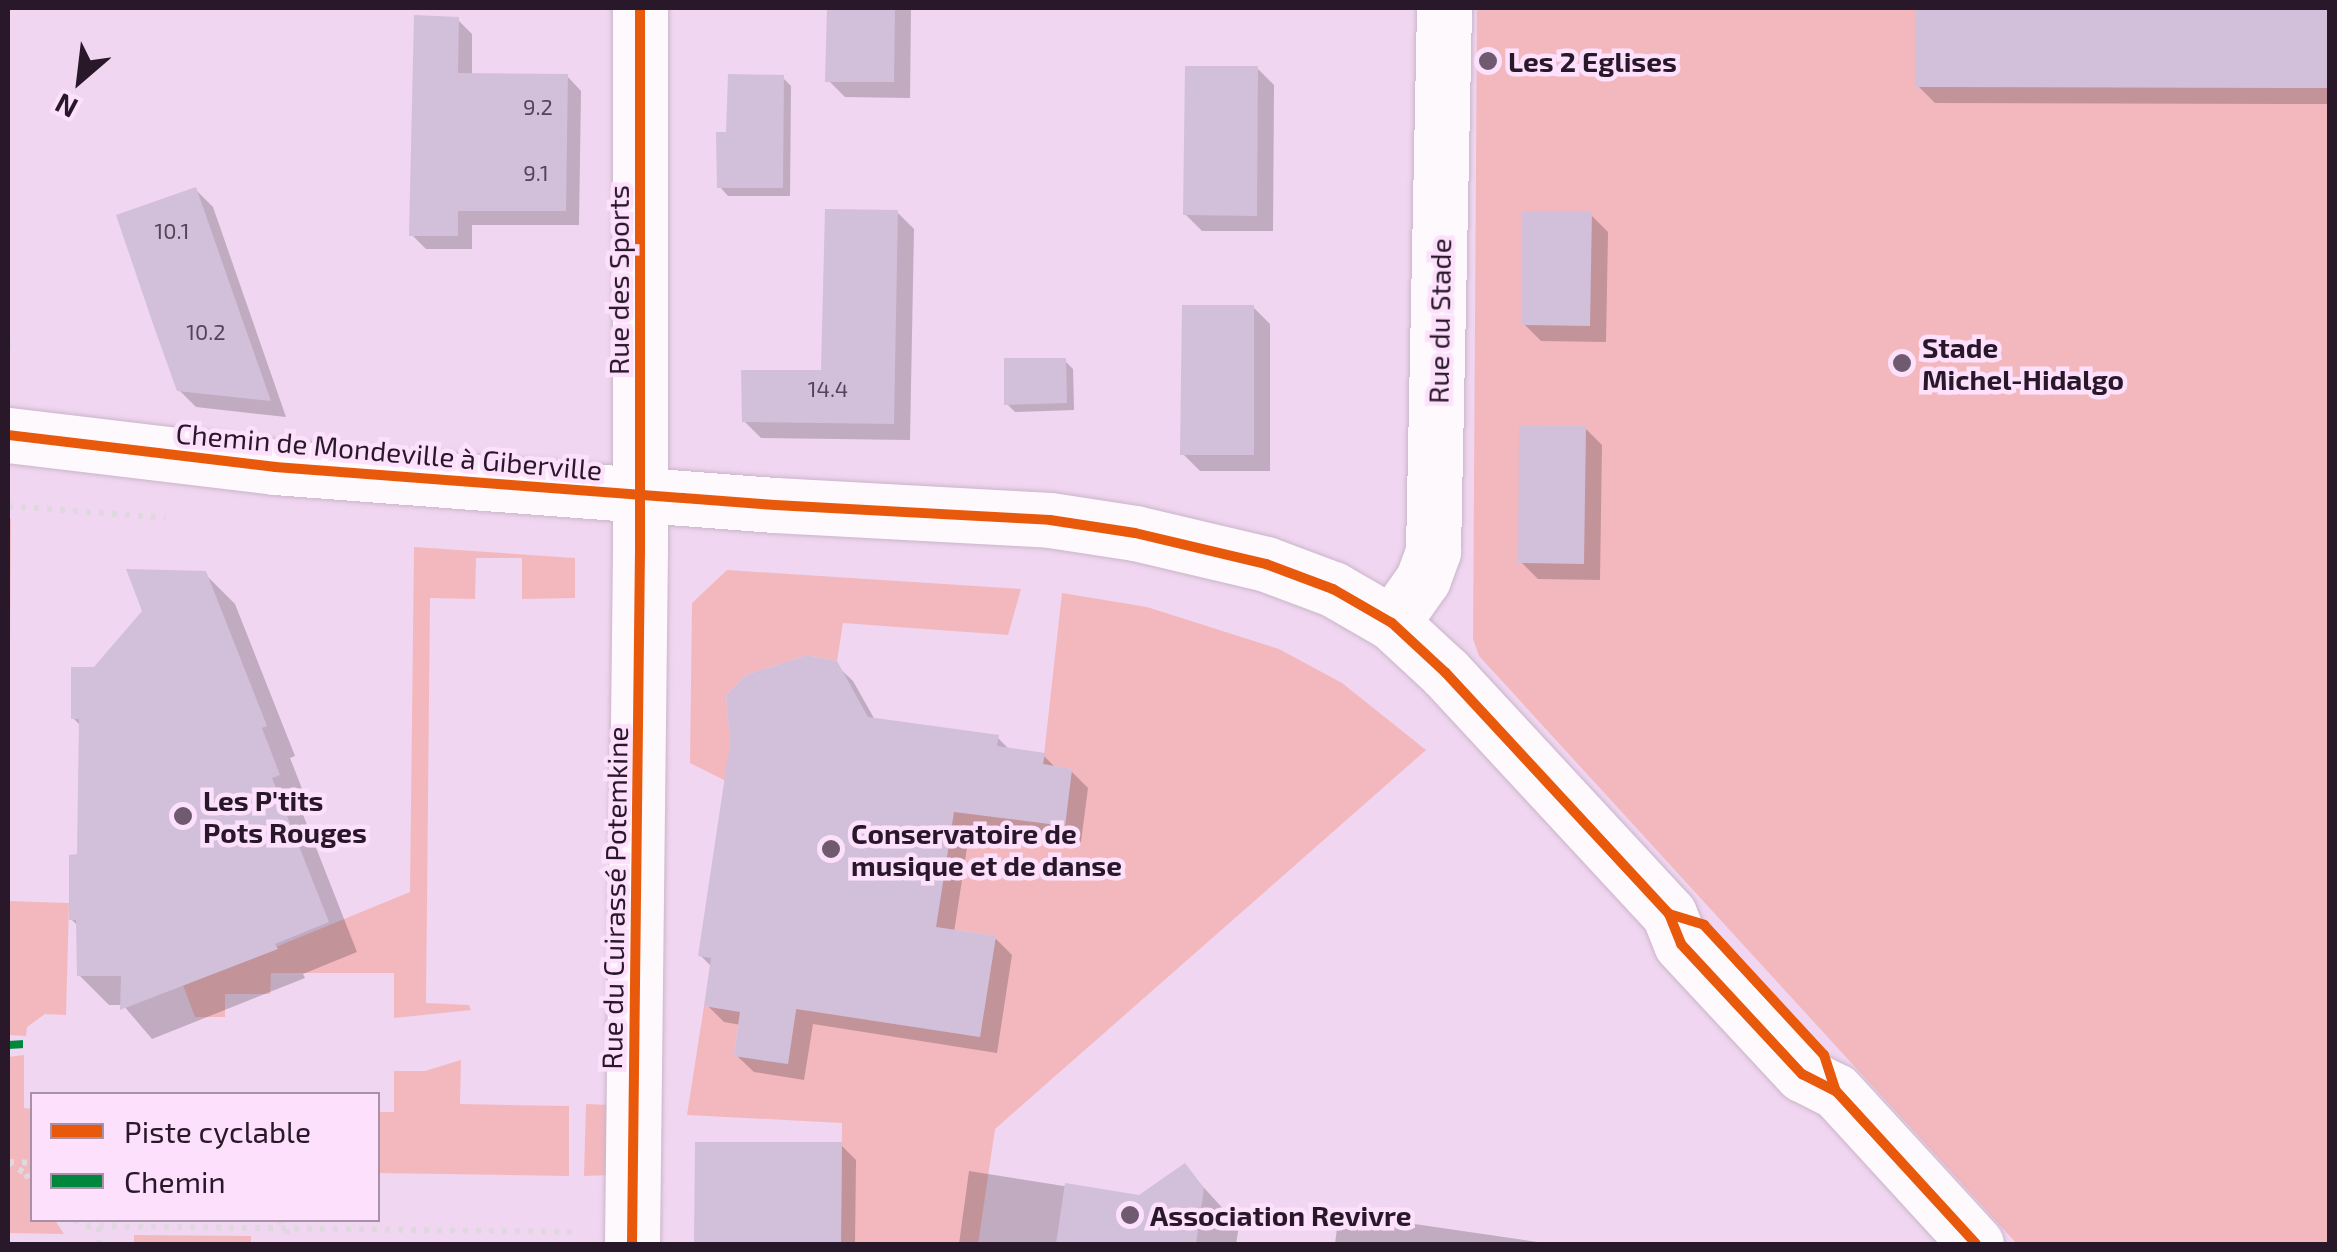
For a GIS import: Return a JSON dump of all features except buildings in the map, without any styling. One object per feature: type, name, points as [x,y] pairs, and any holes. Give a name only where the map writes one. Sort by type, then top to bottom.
[{"type":"street","name":"Rue des Sports","points":[[640,8],[640,552]]},
{"type":"street","name":"Rue du Stade","points":[[1392,623],[1423,579],[1433,551],[1444,8]]},
{"type":"street","name":"Chemin de Mondeville à Giberville","points":[[8,435],[275,467],[1050,520],[1134,533],[1299,575],[1333,589],[1392,623],[1534,764],[1669,914],[1681,944],[1802,1074],[1836,1091],[1976,1244]]},
{"type":"street","name":"Rue du Cuirassé Potemkine","points":[[632,1244],[640,552]]},
{"type":"path","points":[[8,1162],[26,1174],[30,1182]]},
{"type":"path","points":[[281,1222],[286,1229],[286,1244]]},
{"type":"path","points":[[99,1244],[97,1223],[575,1232]]},
{"type":"path","points":[[473,1230],[473,1244]]},
{"type":"shaded area","name":"Stade Michel-Hidalgo","points":[[1477,8],[2329,8],[2329,1244],[2017,1244],[1479,656],[1473,639]]},
{"type":"shaded area","points":[[8,519],[11,519],[8,901]]},
{"type":"shaded area","points":[[414,547],[575,558],[575,598],[522,599],[522,558],[476,558],[475,599],[430,598],[426,1003],[469,1005],[471,1010],[394,1018],[394,973],[271,973],[270,994],[225,994],[225,1017],[195,1017],[183,985],[410,892]]},
{"type":"shaded area","points":[[727,570],[1021,589],[1008,635],[843,623],[837,661],[807,655],[746,675],[726,695],[734,785],[690,763],[692,603]]},
{"type":"shaded area","points":[[1062,593],[1147,607],[1279,649],[1342,683],[1426,750],[995,1129],[978,1244],[841,1244],[842,1123],[687,1115],[704,1006],[740,1012],[734,1056],[788,1064],[809,927],[869,1020],[980,1037],[996,936],[936,927],[951,827],[877,800],[1065,826],[1072,769],[1043,764]]},
{"type":"shaded area","points":[[8,901],[69,903],[66,1015],[45,1014],[27,1027],[26,1036],[8,1035]]},
{"type":"shaded area","points":[[24,1055],[24,1108],[30,1109],[30,1222],[56,1222],[64,1234],[8,1233],[8,1057]]},
{"type":"shaded area","points":[[461,1060],[460,1104],[569,1106],[569,1176],[380,1173],[380,1112],[394,1112],[394,1071],[425,1071]]},
{"type":"shaded area","points":[[586,1104],[611,1105],[611,1175],[584,1176]]},
{"type":"shaded area","points":[[134,1235],[251,1236],[251,1244],[134,1244]]},
{"type":"marked path","points":[[8,1045],[25,1044]]},
{"type":"cycle path","points":[[632,1244],[640,552],[640,8]]},
{"type":"cycle path","points":[[8,435],[275,467],[775,505],[1050,520],[1135,533],[1266,564],[1333,589],[1392,623],[1445,672],[1669,914],[1681,944],[1802,1074],[1836,1091],[1976,1244]]},
{"type":"cycle path","points":[[1669,914],[1704,925],[1824,1055],[1836,1091]]},
{"type":"place","name":"Les 2 Eglises","points":[[1488,61]]},
{"type":"place","name":"Stade Michel-Hidalgo","points":[[1902,363]]},
{"type":"place","name":"Les P'tits Pots Rouges","points":[[183,816]]},
{"type":"place","name":"Conservatoire de musique et de danse","points":[[831,849]]},
{"type":"place","name":"Association Revivre","points":[[1130,1215]]}]
